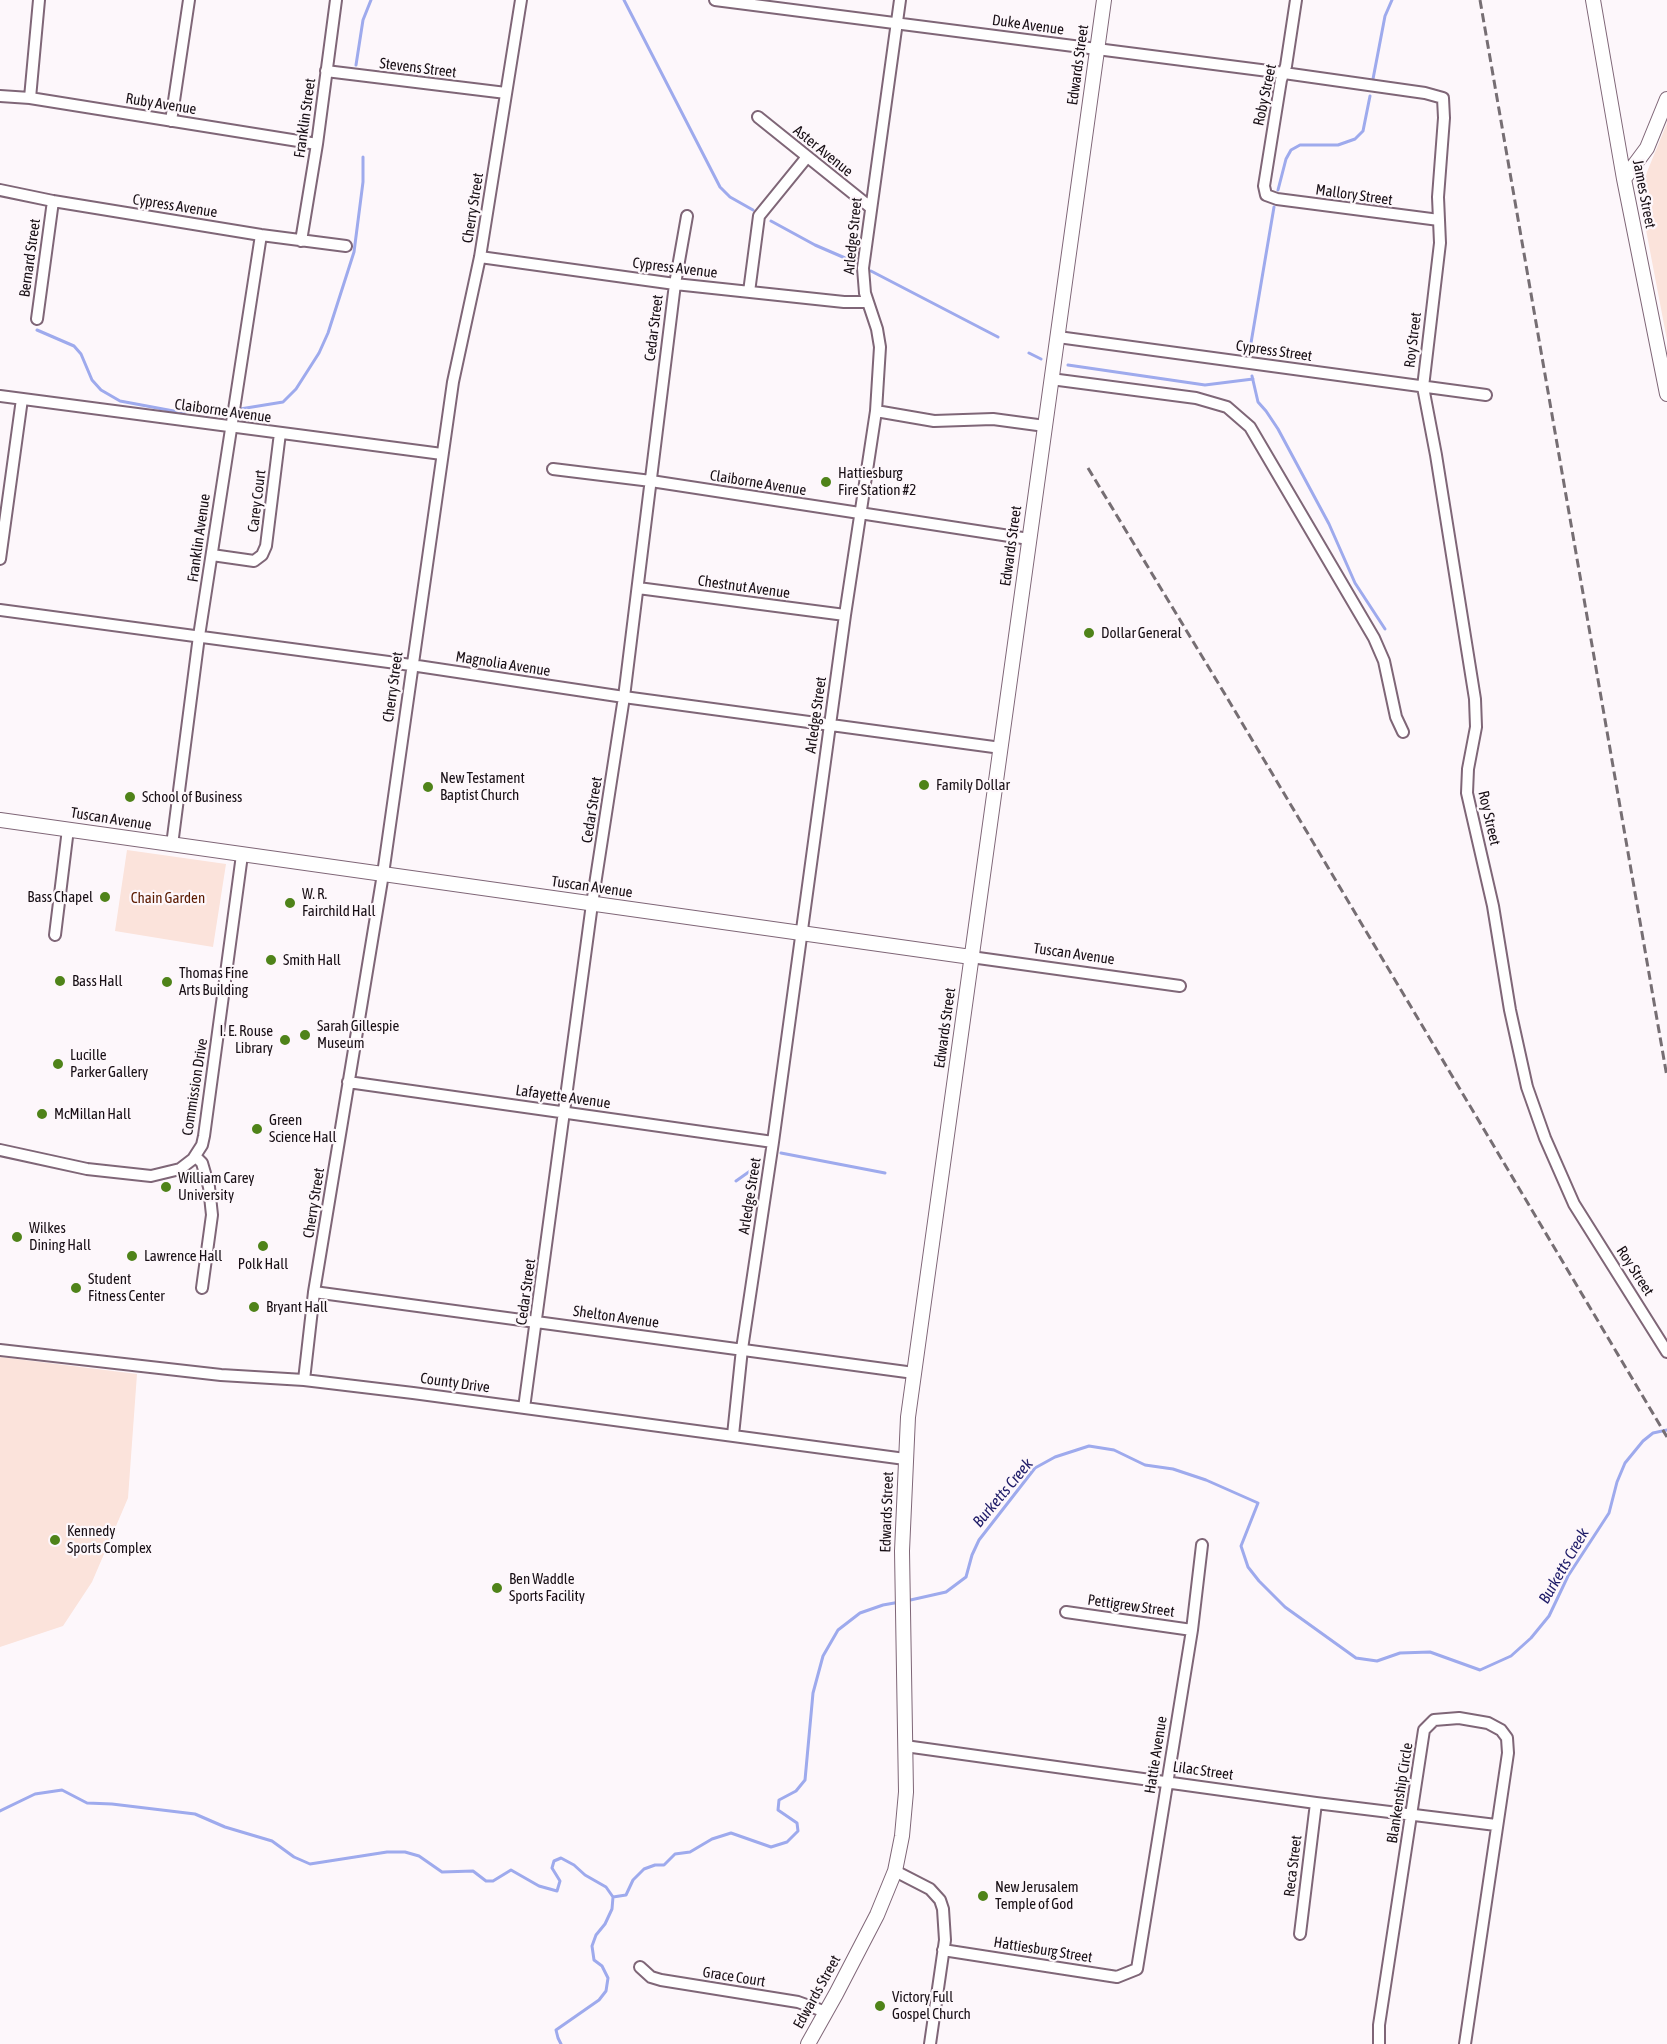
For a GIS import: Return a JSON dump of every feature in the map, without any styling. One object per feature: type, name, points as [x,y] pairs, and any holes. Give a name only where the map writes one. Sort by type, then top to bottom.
[{"type":"main road","name":"Edwards Street","points":[[808,2044],[877,1915],[895,1871],[900,1847],[905,1808],[902,1582],[905,1459],[914,1373],[1104,0]]},
{"type":"main road","name":"James Street","points":[[1593,0],[1624,179],[1667,394]]},
{"type":"main road","points":[[1624,179],[1647,148],[1667,99]]},
{"type":"main road","name":"Tuscan Avenue","points":[[0,820],[971,957]]},
{"type":"street","points":[[30,98],[39,0]]},
{"type":"street","points":[[171,121],[189,0]]},
{"type":"street","name":"Franklin Street","points":[[301,241],[317,144],[336,0]]},
{"type":"street","name":"Cherry Street","points":[[303,1380],[348,1082],[383,874],[442,454],[459,351],[480,257],[521,0]]},
{"type":"street","name":"Duke Avenue","points":[[715,0],[1284,73],[1443,98]]},
{"type":"street","name":"Arledge Street","points":[[733,1435],[742,1349],[773,1142],[829,725],[876,411],[880,347],[877,328],[864,285],[863,268],[900,0]]},
{"type":"street","name":"Roby Street","points":[[1266,195],[1264,186],[1296,0]]},
{"type":"street","name":"Stevens Street","points":[[326,71],[506,93]]},
{"type":"street","name":"Ruby Avenue","points":[[0,96],[30,98],[317,144]]},
{"type":"street","name":"Roy Street","points":[[1443,98],[1444,118],[1438,197],[1440,243],[1423,387],[1475,699],[1476,727],[1468,769],[1467,793],[1493,906],[1510,1010],[1527,1087],[1545,1137],[1574,1204],[1667,1352]]},
{"type":"street","name":"Aster Avenue","points":[[758,117],[870,207]]},
{"type":"street","points":[[748,292],[759,216],[807,157]]},
{"type":"street","name":"Cypress Avenue","points":[[0,190],[52,201],[261,235],[346,246]]},
{"type":"street","name":"Mallory Street","points":[[1266,195],[1277,199],[1439,220]]},
{"type":"street","name":"Bernard Street","points":[[37,319],[52,201]]},
{"type":"street","name":"Cedar Street","points":[[524,1408],[592,904],[624,697],[675,284],[687,216]]},
{"type":"street","name":"Franklin Avenue","points":[[172,845],[199,636],[261,235]]},
{"type":"street","name":"Cypress Avenue","points":[[480,257],[675,284],[844,302],[868,302]]},
{"type":"street","name":"Cypress Street","points":[[1058,337],[1486,395]]},
{"type":"street","points":[[1051,379],[1196,398],[1227,408],[1250,427],[1374,638],[1384,661],[1396,717],[1403,732]]},
{"type":"street","name":"Claiborne Avenue","points":[[0,396],[442,454]]},
{"type":"street","points":[[0,559],[22,399]]},
{"type":"street","points":[[876,411],[934,421],[993,419],[1045,426]]},
{"type":"street","name":"Carey Court","points":[[212,555],[255,561],[262,555],[266,546],[280,433]]},
{"type":"street","name":"Claiborne Avenue","points":[[553,469],[651,481],[1029,539]]},
{"type":"street","name":"Chestnut Avenue","points":[[638,588],[845,615]]},
{"type":"street","name":"Magnolia Avenue","points":[[0,610],[1001,748]]},
{"type":"street","points":[[55,935],[68,830]]},
{"type":"street","name":"Commission Drive","points":[[0,1150],[87,1169],[150,1176],[180,1169],[195,1156],[204,1136],[242,855]]},
{"type":"street","name":"Tuscan Avenue","points":[[971,957],[1180,986]]},
{"type":"street","name":"Lafayette Avenue","points":[[348,1082],[773,1142]]},
{"type":"street","points":[[195,1156],[202,1163],[209,1187],[212,1215],[202,1288]]},
{"type":"street","name":"Shelton Avenue","points":[[315,1292],[914,1373]]},
{"type":"street","name":"County Drive","points":[[0,1350],[221,1375],[303,1380],[905,1459]]},
{"type":"street","name":"Hattie Avenue","points":[[1137,1969],[1192,1630],[1202,1545]]},
{"type":"street","name":"Pettigrew Street","points":[[1066,1612],[1192,1630]]},
{"type":"street","name":"Blankenship Circle","points":[[1379,2044],[1379,2025],[1425,1730],[1434,1720],[1459,1718],[1488,1723],[1501,1730],[1506,1738],[1508,1753],[1466,2044]]},
{"type":"street","name":"Lilac Street","points":[[905,1746],[1316,1803],[1496,1825]]},
{"type":"street","name":"Reca Street","points":[[1300,1934],[1316,1803]]},
{"type":"street","points":[[895,1871],[926,1886],[940,1900],[945,1919],[930,2044]]},
{"type":"street","name":"Hattiesburg Street","points":[[943,1950],[1117,1977],[1137,1969]]},
{"type":"street","name":"Grace Court","points":[[640,1967],[651,1977],[662,1980],[798,2002],[826,2012]]},
{"type":"green space","points":[[1667,123],[1667,340],[1642,209],[1642,194],[1647,172]]},
{"type":"green space","name":"Chain Garden","points":[[127,850],[226,864],[213,947],[115,931]]},
{"type":"green space","name":"Kennedy Sports Complex","points":[[0,1357],[137,1374],[128,1498],[92,1582],[63,1626],[0,1647]]},
{"type":"waterway","points":[[356,65],[363,20],[371,0]]},
{"type":"waterway","points":[[624,0],[720,187],[730,197],[753,210]]},
{"type":"waterway","points":[[1373,79],[1385,16],[1392,0]]},
{"type":"waterway","points":[[1278,190],[1286,159],[1291,150],[1300,145],[1338,145],[1355,139],[1363,131],[1370,96]]},
{"type":"waterway","points":[[240,409],[283,402],[296,389],[319,353],[328,333],[354,252],[363,182],[363,157]]},
{"type":"waterway","points":[[1251,354],[1274,207]]},
{"type":"waterway","points":[[771,221],[815,245],[852,261]]},
{"type":"waterway","points":[[871,271],[998,337]]},
{"type":"waterway","points":[[37,330],[74,346],[81,354],[92,380],[101,390],[120,401],[179,412],[224,410]]},
{"type":"waterway","points":[[1029,353],[1041,359]]},
{"type":"waterway","points":[[1068,365],[1205,385],[1253,379]]},
{"type":"waterway","points":[[1252,376],[1258,402],[1278,429],[1329,524],[1355,583],[1385,629]]},
{"type":"waterway","points":[[781,1153],[885,1173]]},
{"type":"waterway","points":[[736,1181],[760,1164]]},
{"type":"waterway","name":"Burketts Creek","points":[[906,1601],[946,1592],[966,1577],[979,1540],[1035,1468],[1055,1457],[1089,1446],[1114,1450],[1145,1465],[1173,1469],[1206,1480],[1258,1503],[1241,1546],[1248,1567],[1285,1607],[1356,1658],[1377,1661],[1400,1653],[1430,1652],[1480,1670],[1511,1656],[1531,1638],[1549,1616],[1568,1576],[1609,1513],[1617,1482],[1625,1463],[1643,1441],[1653,1433],[1667,1430]]},
{"type":"waterway","name":"Burketts Creek","points":[[561,2044],[556,2030],[599,2000],[606,1991],[608,1978],[602,1966],[594,1960],[592,1946],[612,1909],[613,1897],[626,1895],[633,1880],[644,1869],[664,1865],[675,1854],[690,1852],[712,1839],[731,1833],[771,1847],[787,1842],[798,1831],[797,1823],[778,1810],[779,1800],[796,1791],[805,1780],[813,1693],[823,1656],[838,1630],[860,1613],[900,1602]]},
{"type":"waterway","points":[[0,1811],[35,1794],[62,1790],[87,1803],[195,1814],[225,1827],[272,1841],[294,1857],[310,1864],[387,1852],[405,1852],[419,1856],[442,1872],[473,1871],[486,1881],[493,1881],[511,1870],[539,1886],[557,1891],[560,1881],[552,1868],[554,1861],[561,1858],[606,1887],[613,1897]]},
{"type":"railway","points":[[1480,0],[1667,1077]]},
{"type":"railway","points":[[1088,468],[1667,1437]]},
{"type":"place","name":"Hattiesburg Fire Station #2","points":[[826,482]]},
{"type":"place","name":"Dollar General","points":[[1089,633]]},
{"type":"place","name":"Family Dollar","points":[[924,785]]},
{"type":"place","name":"New Testament Baptist Church","points":[[428,787]]},
{"type":"place","name":"School of Business","points":[[130,797]]},
{"type":"place","name":"Bass Chapel","points":[[105,897]]},
{"type":"place","name":"W. R. Fairchild Hall","points":[[290,903]]},
{"type":"place","name":"Smith Hall","points":[[271,960]]},
{"type":"place","name":"Bass Hall","points":[[60,981]]},
{"type":"place","name":"Thomas Fine Arts Building","points":[[167,982]]},
{"type":"place","name":"Sarah Gillespie Museum","points":[[305,1035]]},
{"type":"place","name":"I. E. Rouse Library","points":[[285,1040]]},
{"type":"place","name":"Lucille Parker Gallery","points":[[58,1064]]},
{"type":"place","name":"McMillan Hall","points":[[42,1114]]},
{"type":"place","name":"Green Science Hall","points":[[257,1129]]},
{"type":"place","name":"William Carey University","points":[[166,1187]]},
{"type":"place","name":"Wilkes Dining Hall","points":[[17,1237]]},
{"type":"place","name":"Polk Hall","points":[[263,1246]]},
{"type":"place","name":"Lawrence Hall","points":[[132,1256]]},
{"type":"place","name":"Student Fitness Center","points":[[76,1288]]},
{"type":"place","name":"Bryant Hall","points":[[254,1307]]},
{"type":"place","name":"Kennedy Sports Complex","points":[[55,1540]]},
{"type":"place","name":"Ben Waddle Sports Facility","points":[[497,1588]]},
{"type":"place","name":"New Jerusalem Temple of God","points":[[983,1896]]},
{"type":"place","name":"Victory Full Gospel Church","points":[[880,2006]]}]
